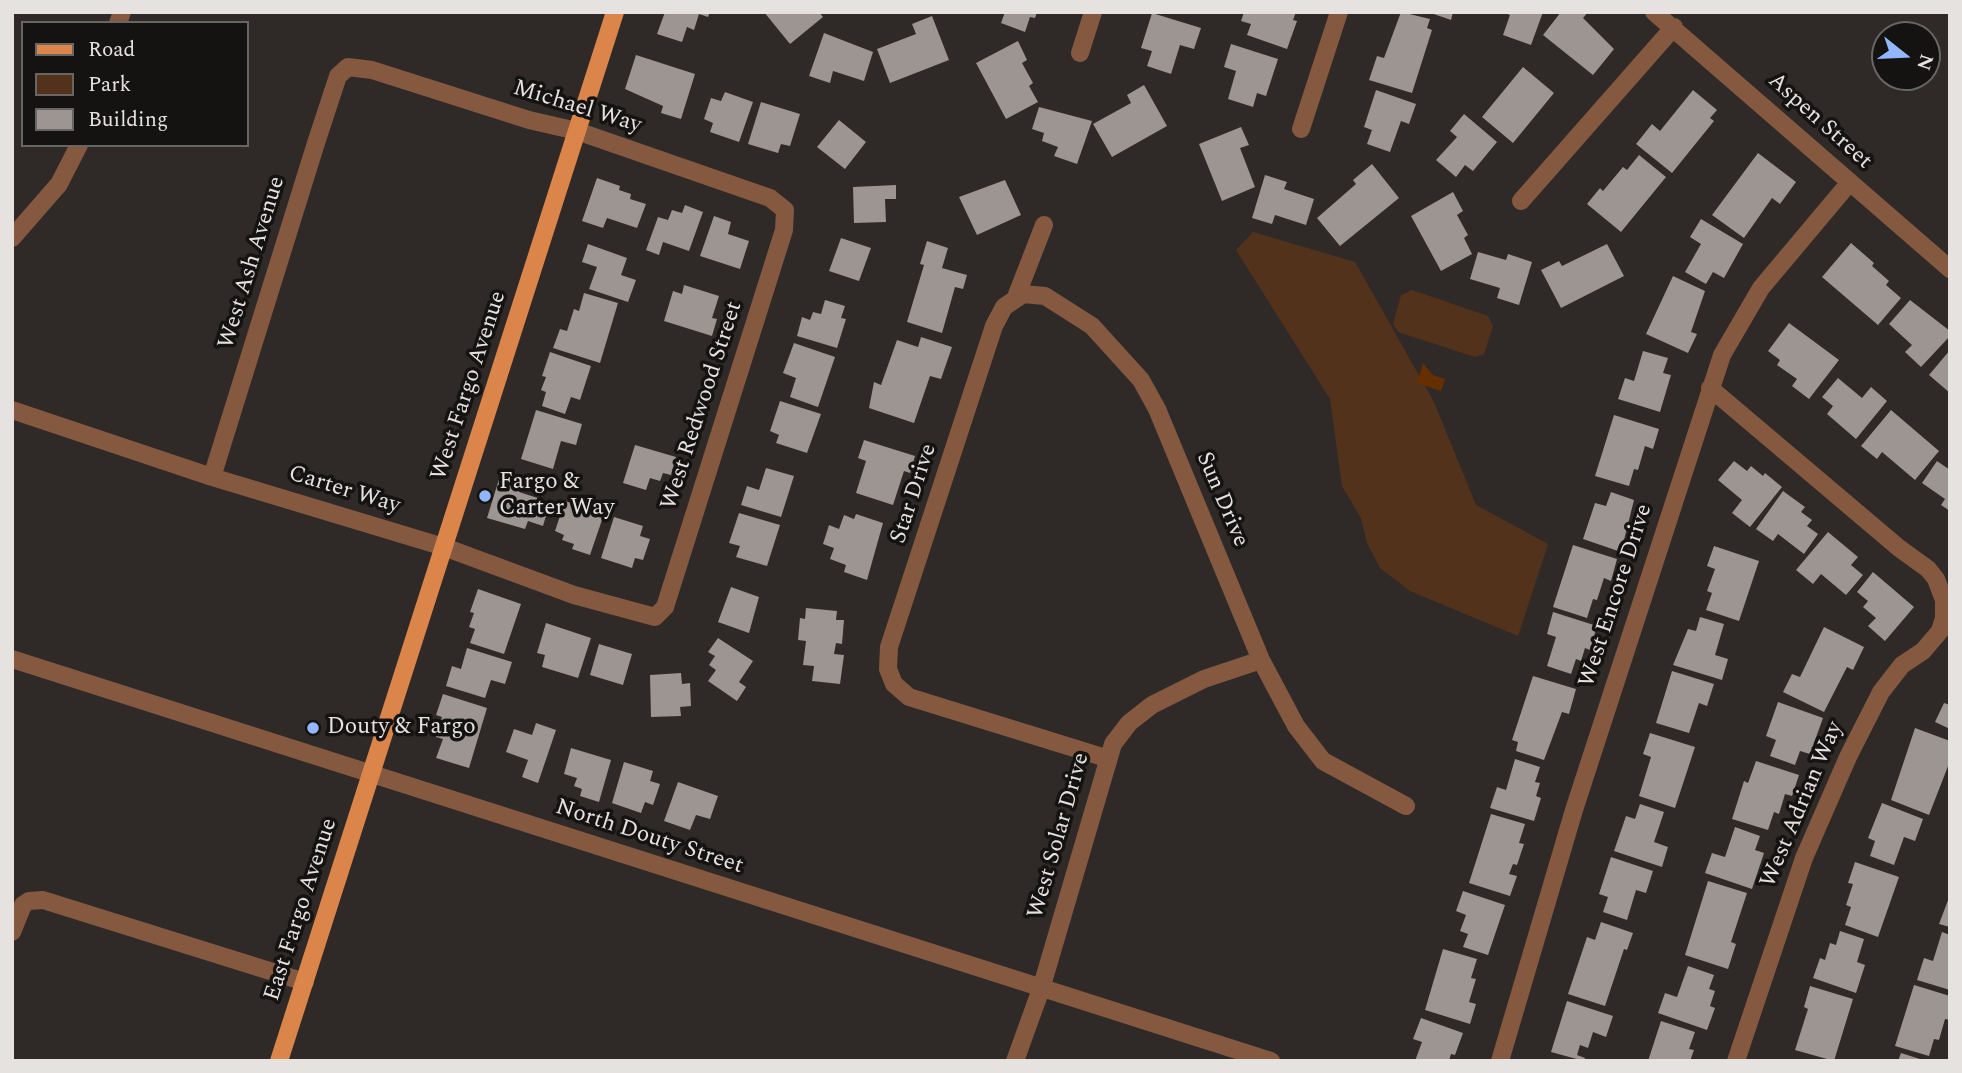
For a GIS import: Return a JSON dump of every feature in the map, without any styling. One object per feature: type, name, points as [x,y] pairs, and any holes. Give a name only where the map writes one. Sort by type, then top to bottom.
[{"type":"main road","name":"West Fargo Avenue","points":[[370,775],[615,12]]},
{"type":"main road","name":"East Fargo Avenue","points":[[279,1061],[370,775]]},
{"type":"street","points":[[1080,53],[1093,12]]},
{"type":"street","points":[[1301,129],[1339,12]]},
{"type":"street","name":"Aspen Street","points":[[1654,12],[1950,269]]},
{"type":"street","points":[[1521,201],[1674,27]]},
{"type":"street","name":"Michael Way","points":[[348,67],[372,70],[529,120],[577,131],[771,198],[785,210]]},
{"type":"street","name":"West Ash Avenue","points":[[212,477],[338,76],[348,67]]},
{"type":"street","points":[[12,238],[59,184],[78,147]]},
{"type":"street","name":"West Encore Drive","points":[[1500,1061],[1574,810],[1710,388],[1730,338],[1761,288],[1850,182]]},
{"type":"street","name":"West Redwood Street","points":[[660,615],[784,230],[785,210]]},
{"type":"street","points":[[1016,297],[1044,225]]},
{"type":"street","name":"Sun Drive","points":[[1016,297],[1033,293],[1045,296],[1092,326],[1141,380],[1157,410],[1261,660],[1296,726],[1323,761],[1406,806]]},
{"type":"street","name":"Star Drive","points":[[1016,297],[1004,307],[994,326],[887,655],[888,669],[894,684],[909,697],[1106,758]]},
{"type":"street","name":"West Adrian Way","points":[[1710,388],[1899,548],[1928,569],[1942,590],[1944,618],[1940,631],[1923,651],[1902,665],[1877,698],[1804,858],[1736,1061]]},
{"type":"street","name":"Carter Way","points":[[12,410],[212,477],[444,547],[574,595],[648,617],[660,615]]},
{"type":"street","name":"North Douty Street","points":[[12,659],[1271,1061]]},
{"type":"street","name":"West Solar Drive","points":[[1015,1061],[1041,989],[1106,758],[1120,733],[1152,705],[1204,679],[1261,660]]},
{"type":"street","points":[[12,932],[19,911],[29,901],[43,900],[305,982]]},
{"type":"green space","points":[[1253,232],[1355,262],[1434,402],[1476,505],[1548,544],[1518,636],[1410,591],[1380,568],[1367,543],[1361,518],[1342,486],[1330,399],[1236,250]]},
{"type":"green space","points":[[1412,290],[1488,316],[1493,326],[1484,354],[1475,357],[1398,332],[1393,324],[1401,295]]},
{"type":"shaded area","points":[[1423,363],[1433,375],[1445,379],[1441,391],[1417,383]]},
{"type":"building","points":[[665,12],[710,12],[708,17],[699,14],[694,30],[687,27],[682,42],[657,34]]},
{"type":"building","points":[[764,12],[819,12],[823,17],[790,44]]},
{"type":"building","points":[[1005,12],[1037,12],[1035,18],[1030,17],[1025,32],[1001,23]]},
{"type":"building","points":[[1244,12],[1296,12],[1293,20],[1297,21],[1287,49],[1247,35],[1251,24],[1241,21]]},
{"type":"building","points":[[1401,12],[1430,19],[1427,28],[1432,30],[1412,93],[1369,80],[1377,56],[1384,58]]},
{"type":"building","points":[[1428,12],[1453,12],[1451,20]]},
{"type":"building","points":[[1502,12],[1543,12],[1531,45],[1503,35],[1510,15]]},
{"type":"building","points":[[1561,12],[1588,12],[1583,18],[1614,49],[1593,75],[1543,35]]},
{"type":"building","points":[[1152,13],[1201,28],[1194,49],[1180,45],[1171,74],[1147,66],[1152,51],[1141,48]]},
{"type":"building","points":[[932,16],[949,60],[890,83],[877,49],[916,34],[912,24]]},
{"type":"building","points":[[824,33],[873,52],[864,81],[833,71],[830,83],[809,76]]},
{"type":"building","points":[[1018,41],[1027,60],[1022,63],[1033,83],[1029,86],[1038,102],[1006,119],[976,63]]},
{"type":"building","points":[[1231,44],[1278,59],[1266,96],[1257,93],[1253,107],[1228,99],[1236,71],[1224,67]]},
{"type":"building","points":[[636,55],[695,74],[681,119],[661,113],[663,106],[625,89]]},
{"type":"building","points":[[1523,67],[1554,93],[1513,143],[1482,117]]},
{"type":"building","points":[[1144,85],[1167,126],[1112,157],[1093,124],[1131,103],[1127,95]]},
{"type":"building","points":[[1376,90],[1416,104],[1409,124],[1401,121],[1390,152],[1367,144],[1372,130],[1364,127]]},
{"type":"building","points":[[1693,90],[1717,110],[1710,118],[1714,121],[1672,173],[1636,144],[1652,124],[1660,131]]},
{"type":"building","points":[[725,92],[753,102],[739,142],[710,132],[713,123],[704,119],[711,98],[721,101]]},
{"type":"building","points":[[761,102],[800,114],[790,146],[781,144],[778,153],[748,144]]},
{"type":"building","points":[[1039,107],[1092,121],[1077,164],[1054,156],[1058,147],[1042,141],[1044,133],[1032,129]]},
{"type":"building","points":[[1464,114],[1497,142],[1473,171],[1465,165],[1456,177],[1436,160],[1457,137],[1450,131]]},
{"type":"building","points":[[839,120],[866,142],[845,169],[817,147]]},
{"type":"building","points":[[1241,127],[1249,145],[1240,148],[1255,187],[1222,201],[1199,144]]},
{"type":"building","points":[[1758,153],[1796,182],[1780,204],[1772,198],[1744,238],[1712,215]]},
{"type":"building","points":[[1639,155],[1666,177],[1621,232],[1587,204],[1600,188],[1603,191],[1623,167],[1627,170]]},
{"type":"building","points":[[1372,164],[1399,198],[1340,246],[1317,218],[1356,184],[1353,180]]},
{"type":"building","points":[[1265,175],[1287,182],[1284,189],[1314,199],[1306,225],[1275,215],[1272,224],[1252,218]]},
{"type":"building","points":[[597,178],[620,186],[619,190],[631,194],[630,199],[646,204],[637,228],[607,218],[603,228],[582,221]]},
{"type":"building","points":[[1005,180],[1021,215],[977,235],[959,197]]},
{"type":"building","points":[[896,185],[896,199],[885,199],[886,222],[854,223],[853,187]]},
{"type":"building","points":[[1453,192],[1463,211],[1457,215],[1468,235],[1464,238],[1472,254],[1441,271],[1411,216]]},
{"type":"building","points":[[685,205],[703,212],[689,251],[663,242],[659,255],[646,250],[658,217],[668,220],[672,210],[682,213]]},
{"type":"building","points":[[714,216],[731,222],[728,234],[749,241],[740,269],[700,256]]},
{"type":"building","points":[[1701,219],[1743,244],[1724,278],[1713,272],[1706,284],[1685,272],[1701,244],[1690,237]]},
{"type":"building","points":[[841,238],[871,248],[859,281],[829,271]]},
{"type":"building","points":[[927,241],[948,248],[942,268],[967,275],[963,289],[955,287],[942,333],[907,322],[924,265],[920,264]]},
{"type":"building","points":[[1851,243],[1874,263],[1872,266],[1889,281],[1886,285],[1901,298],[1878,325],[1822,277]]},
{"type":"building","points":[[588,244],[627,258],[621,275],[636,280],[628,302],[589,289],[597,267],[582,262]]},
{"type":"building","points":[[1607,244],[1624,276],[1561,308],[1541,270],[1559,261],[1562,266]]},
{"type":"building","points":[[1478,252],[1506,260],[1508,254],[1532,262],[1519,305],[1497,298],[1500,288],[1470,279]]},
{"type":"building","points":[[1673,276],[1705,291],[1691,332],[1697,334],[1688,353],[1646,334]]},
{"type":"building","points":[[684,285],[719,296],[712,318],[717,319],[712,336],[664,321],[673,291],[682,294]]},
{"type":"building","points":[[584,293],[618,303],[600,363],[553,348],[560,329],[567,331],[574,309],[579,311]]},
{"type":"building","points":[[825,300],[845,306],[841,318],[846,319],[837,348],[797,336],[802,317],[810,320],[813,312],[821,314]]},
{"type":"building","points":[[1910,300],[1950,331],[1950,336],[1921,367],[1905,352],[1912,345],[1889,324]]},
{"type":"building","points":[[1789,323],[1839,360],[1809,399],[1792,386],[1797,379],[1777,365],[1780,360],[1768,351]]},
{"type":"building","points":[[921,337],[952,347],[941,379],[930,376],[914,423],[869,408],[874,382],[881,385],[897,340],[918,347]]},
{"type":"building","points":[[794,343],[835,357],[818,407],[790,397],[796,378],[783,373]]},
{"type":"building","points":[[1950,350],[1950,393],[1929,375]]},
{"type":"building","points":[[1643,351],[1668,358],[1663,373],[1671,375],[1660,412],[1618,399],[1625,378],[1634,381]]},
{"type":"building","points":[[550,352],[591,366],[580,400],[571,397],[565,414],[542,406],[546,392],[541,390],[546,377],[542,376]]},
{"type":"building","points":[[1838,378],[1862,398],[1871,387],[1887,401],[1856,439],[1827,414],[1833,406],[1822,397]]},
{"type":"building","points":[[780,401],[821,414],[807,453],[776,443],[779,435],[770,431]]},
{"type":"building","points":[[536,410],[582,424],[576,445],[561,441],[553,469],[521,459]]},
{"type":"building","points":[[1891,410],[1939,451],[1915,480],[1882,452],[1877,459],[1861,446]]},
{"type":"building","points":[[1614,415],[1659,429],[1653,449],[1645,446],[1638,470],[1634,469],[1629,486],[1595,476]]},
{"type":"building","points":[[864,440],[915,456],[910,473],[904,471],[893,505],[856,493],[866,461],[858,458]]},
{"type":"building","points":[[635,445],[676,457],[671,475],[663,473],[660,481],[650,478],[646,490],[623,483]]},
{"type":"building","points":[[1734,461],[1747,471],[1751,466],[1763,476],[1765,473],[1782,487],[1750,527],[1732,513],[1742,500],[1718,480]]},
{"type":"building","points":[[1937,461],[1950,470],[1950,511],[1941,505],[1945,499],[1922,483]]},
{"type":"building","points":[[766,468],[794,476],[781,517],[741,505],[747,486],[759,490]]},
{"type":"building","points":[[500,476],[521,483],[519,492],[550,502],[543,526],[528,521],[525,529],[487,518]]},
{"type":"building","points":[[1783,491],[1805,507],[1801,512],[1812,520],[1807,526],[1818,534],[1804,554],[1778,534],[1773,541],[1756,529]]},
{"type":"building","points":[[1611,492],[1634,500],[1621,552],[1583,539],[1595,503],[1606,506]]},
{"type":"building","points":[[565,501],[604,514],[590,555],[572,549],[574,544],[562,540],[564,535],[555,531]]},
{"type":"building","points":[[739,513],[780,525],[767,566],[736,557],[740,546],[729,543]]},
{"type":"building","points":[[856,514],[883,523],[867,580],[844,572],[846,565],[830,559],[834,548],[823,544],[829,525],[839,529],[844,515],[854,519]]},
{"type":"building","points":[[614,517],[643,526],[640,536],[650,539],[643,560],[635,558],[632,568],[601,558]]},
{"type":"building","points":[[1828,532],[1858,557],[1851,565],[1863,575],[1846,595],[1821,574],[1813,584],[1796,570]]},
{"type":"building","points":[[1573,545],[1617,559],[1611,581],[1604,578],[1597,600],[1593,599],[1587,618],[1553,607]]},
{"type":"building","points":[[1714,546],[1759,561],[1739,621],[1706,610],[1712,593],[1707,591],[1715,569],[1707,566]]},
{"type":"building","points":[[1873,572],[1914,607],[1885,641],[1868,626],[1876,618],[1863,607],[1868,601],[1857,592]]},
{"type":"building","points":[[731,587],[759,597],[749,633],[718,622]]},
{"type":"building","points":[[478,589],[521,604],[504,654],[470,643],[475,629],[469,627],[474,613],[470,612]]},
{"type":"building","points":[[806,608],[837,611],[836,620],[844,620],[842,644],[836,643],[834,654],[844,655],[840,684],[812,681],[814,666],[803,665],[806,641],[798,640],[800,618],[805,619]]},
{"type":"building","points":[[1553,612],[1597,626],[1590,650],[1585,648],[1581,661],[1576,659],[1571,674],[1547,666],[1556,637],[1547,634]]},
{"type":"building","points":[[1700,617],[1724,624],[1715,655],[1728,659],[1722,680],[1673,665],[1688,629],[1696,631]]},
{"type":"building","points":[[546,623],[591,638],[578,678],[542,667],[545,655],[537,653]]},
{"type":"building","points":[[1824,627],[1864,647],[1853,670],[1847,667],[1824,712],[1783,692],[1792,674],[1800,677]]},
{"type":"building","points":[[718,638],[753,661],[739,682],[746,687],[737,701],[708,681],[716,670],[709,665],[715,656],[708,652]]},
{"type":"building","points":[[599,644],[632,654],[623,685],[590,675]]},
{"type":"building","points":[[467,648],[512,662],[505,684],[491,680],[485,698],[446,686],[452,666],[461,669]]},
{"type":"building","points":[[1672,671],[1714,684],[1707,706],[1699,703],[1689,733],[1656,723]]},
{"type":"building","points":[[681,673],[682,684],[690,683],[691,706],[680,707],[681,716],[651,717],[650,675]]},
{"type":"building","points":[[1533,676],[1576,689],[1569,714],[1562,712],[1544,760],[1516,751],[1518,742],[1512,740]]},
{"type":"building","points":[[443,694],[487,708],[469,768],[436,758],[443,739],[436,737],[442,717],[436,715]]},
{"type":"building","points":[[1778,702],[1823,718],[1810,754],[1800,751],[1795,765],[1770,756],[1776,740],[1766,736]]},
{"type":"building","points":[[1944,703],[1950,705],[1950,729],[1935,722]]},
{"type":"building","points":[[536,723],[556,730],[538,783],[522,777],[528,760],[506,752],[514,729],[532,735]]},
{"type":"building","points":[[1915,728],[1950,741],[1950,761],[1929,815],[1891,800]]},
{"type":"building","points":[[1650,733],[1695,747],[1675,808],[1639,796],[1651,757],[1643,754]]},
{"type":"building","points":[[571,748],[611,760],[599,802],[580,796],[582,789],[574,786],[577,778],[564,774]]},
{"type":"building","points":[[1515,759],[1540,767],[1535,782],[1540,783],[1536,796],[1541,798],[1534,821],[1490,808],[1497,787],[1506,790]]},
{"type":"building","points":[[1756,761],[1799,775],[1792,796],[1785,794],[1779,814],[1774,812],[1768,830],[1732,819],[1744,781],[1748,783]]},
{"type":"building","points":[[624,762],[653,771],[650,781],[660,784],[653,805],[645,802],[641,813],[612,803]]},
{"type":"building","points":[[678,782],[718,796],[710,819],[696,815],[690,830],[664,821]]},
{"type":"building","points":[[1882,803],[1923,819],[1915,841],[1904,837],[1894,865],[1870,856],[1875,841],[1868,838]]},
{"type":"building","points":[[1640,804],[1664,812],[1654,842],[1668,847],[1662,867],[1614,851],[1626,816],[1635,819]]},
{"type":"building","points":[[1491,814],[1525,824],[1519,843],[1524,844],[1517,865],[1513,864],[1509,874],[1517,876],[1510,896],[1469,883]]},
{"type":"building","points":[[1735,827],[1760,836],[1755,850],[1764,853],[1752,889],[1705,873],[1712,853],[1725,857]]},
{"type":"building","points":[[1611,857],[1653,871],[1646,893],[1636,890],[1627,920],[1603,912],[1608,897],[1599,894]]},
{"type":"building","points":[[1855,862],[1899,877],[1878,937],[1845,925],[1851,907],[1846,905],[1853,884],[1848,883]]},
{"type":"building","points":[[1708,881],[1747,893],[1731,942],[1736,944],[1728,969],[1685,955]]},
{"type":"building","points":[[1463,891],[1505,905],[1488,955],[1463,947],[1468,934],[1460,931],[1466,915],[1456,911]]},
{"type":"building","points":[[1950,895],[1950,927],[1939,924]]},
{"type":"building","points":[[1601,922],[1633,933],[1627,950],[1624,949],[1605,1006],[1568,994],[1587,937],[1595,940]]},
{"type":"building","points":[[1840,931],[1864,939],[1857,962],[1865,965],[1856,993],[1813,978],[1820,958],[1825,960],[1830,943],[1836,945]]},
{"type":"building","points":[[1942,932],[1950,935],[1950,990],[1917,980],[1924,958],[1933,961]]},
{"type":"building","points":[[1443,949],[1477,959],[1471,978],[1476,979],[1469,1002],[1476,1004],[1470,1024],[1425,1010]]},
{"type":"building","points":[[1688,966],[1714,975],[1709,989],[1715,991],[1710,1006],[1715,1008],[1707,1030],[1658,1013],[1665,993],[1677,997]]},
{"type":"building","points":[[1914,985],[1950,996],[1950,1020],[1945,1019],[1939,1040],[1934,1039],[1929,1056],[1895,1046]]},
{"type":"building","points":[[1810,986],[1853,999],[1834,1061],[1795,1050],[1808,1009],[1804,1007]]},
{"type":"building","points":[[1567,1001],[1613,1016],[1606,1037],[1593,1032],[1588,1048],[1580,1045],[1577,1055],[1585,1058],[1584,1061],[1551,1052]]},
{"type":"building","points":[[1421,1018],[1463,1033],[1455,1055],[1451,1054],[1449,1061],[1415,1061],[1422,1042],[1413,1039]]},
{"type":"building","points":[[1661,1021],[1695,1032],[1689,1049],[1694,1050],[1690,1061],[1648,1061]]},
{"type":"building","points":[[1901,1053],[1923,1060],[1923,1061],[1898,1061]]},
{"type":"place","name":"Fargo & Carter Way","points":[[485,496]]},
{"type":"place","name":"Douty & Fargo","points":[[313,728]]}]
